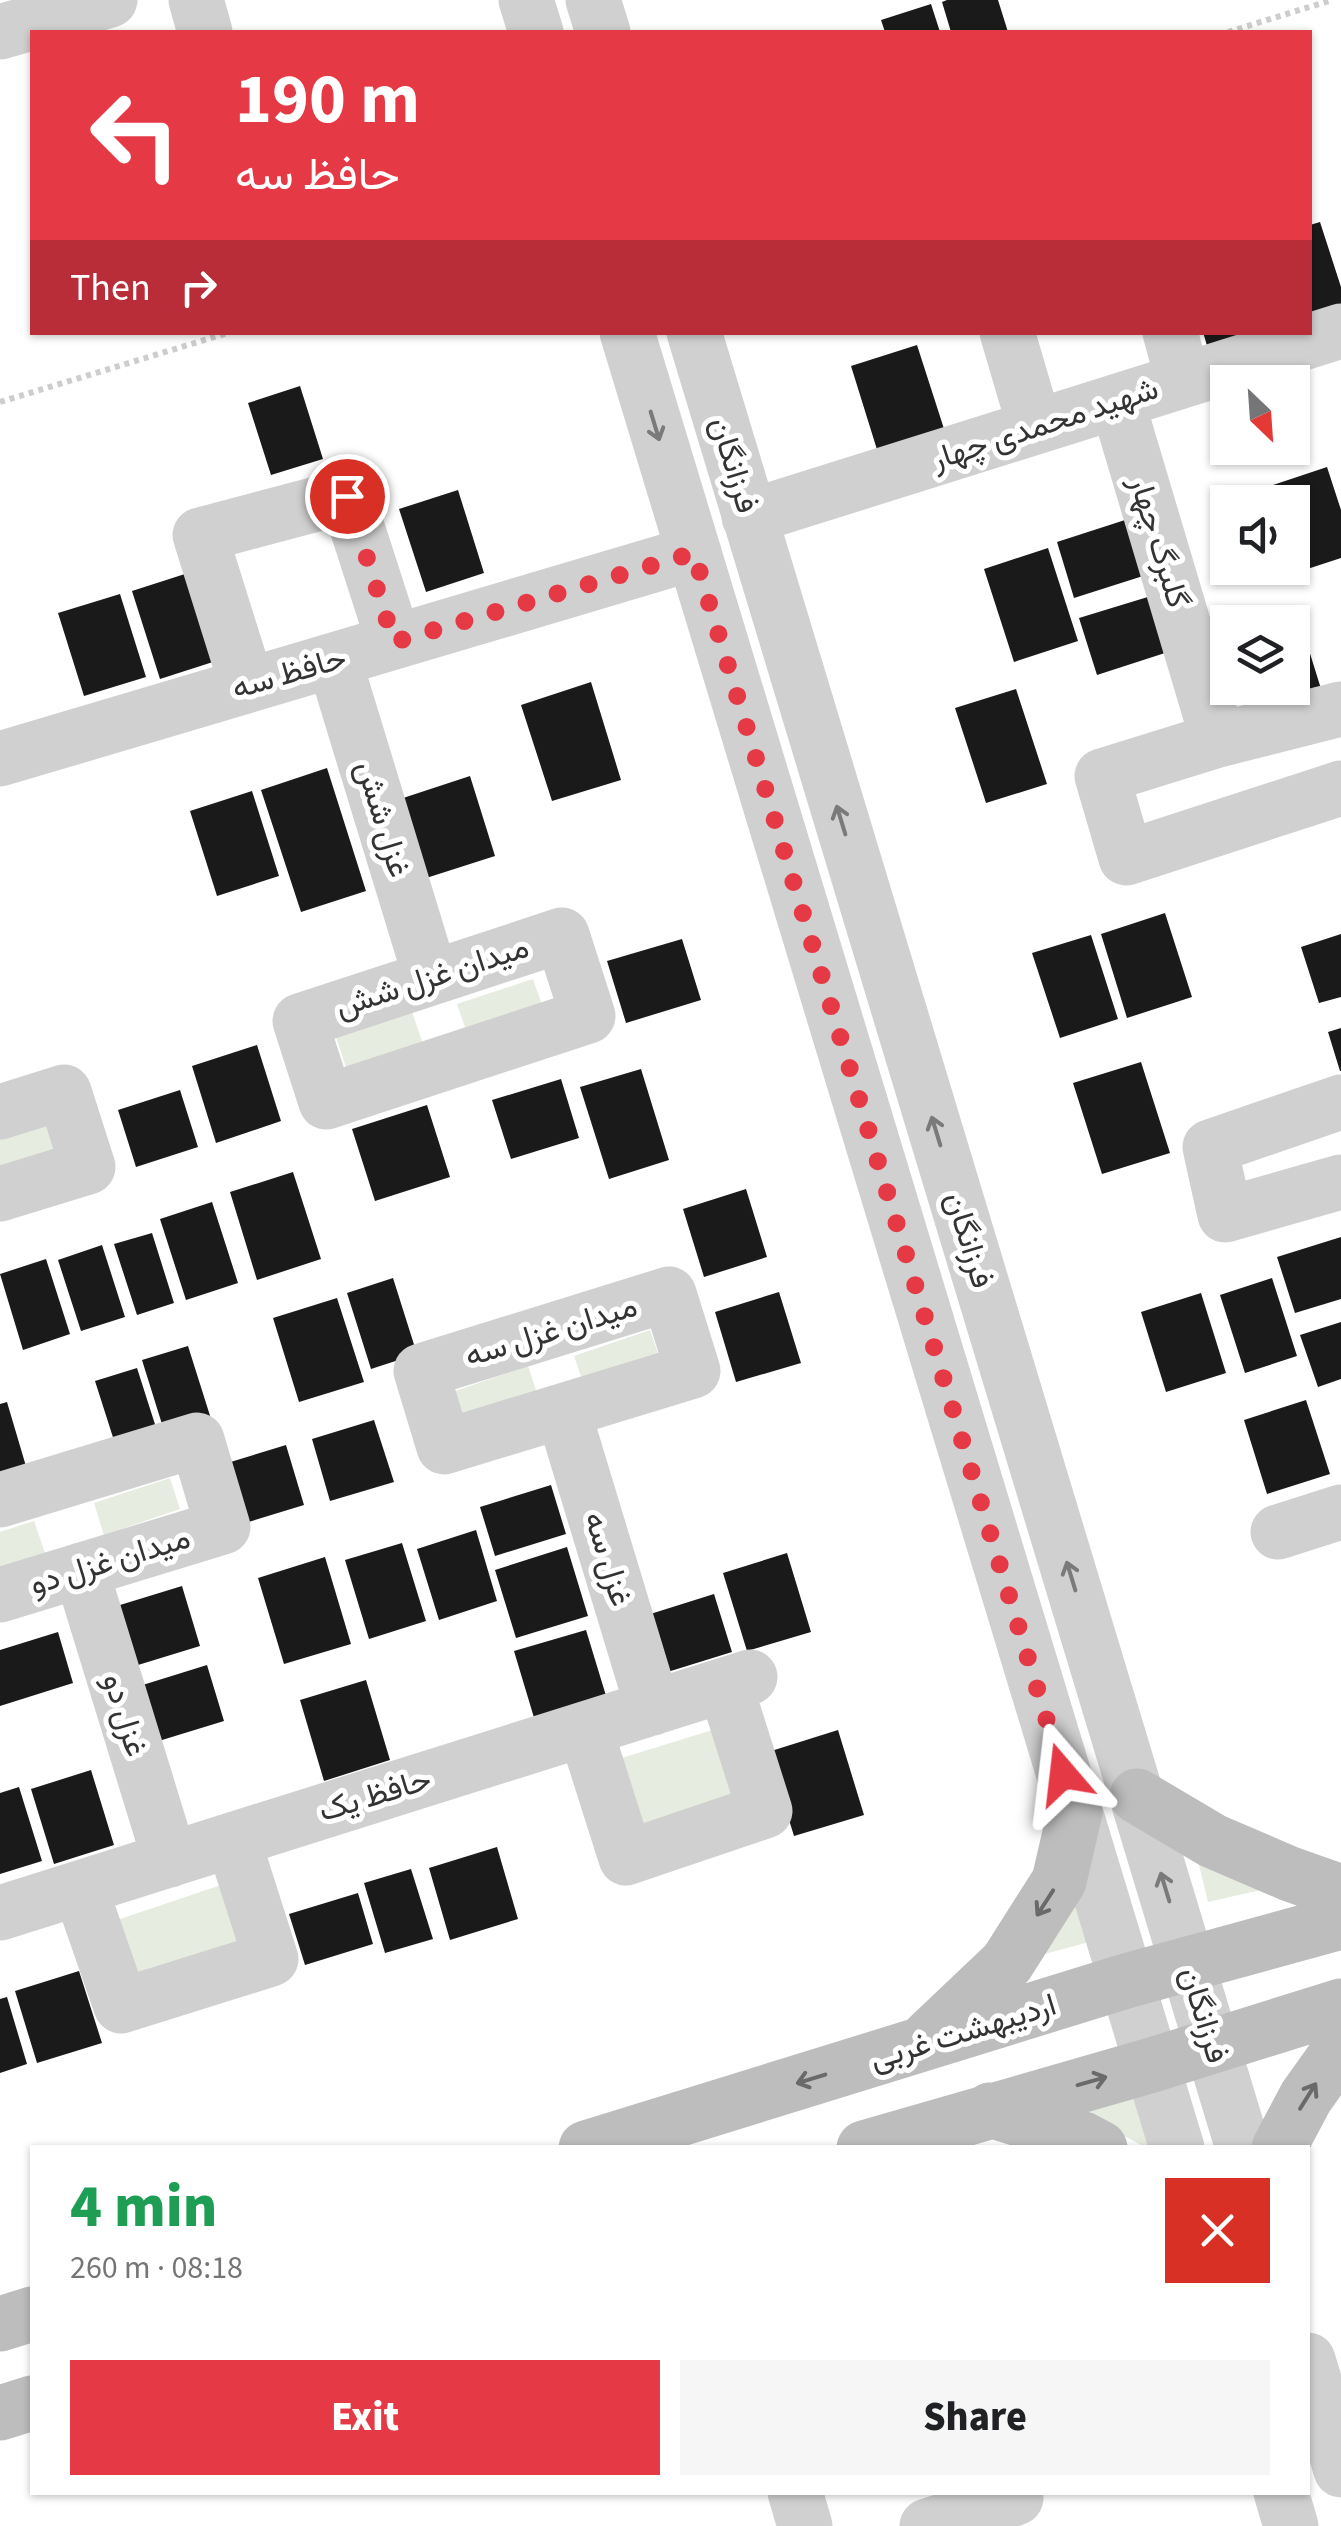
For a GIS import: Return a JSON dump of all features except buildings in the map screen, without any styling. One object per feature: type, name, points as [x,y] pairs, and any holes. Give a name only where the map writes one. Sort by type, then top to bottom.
[{"type":"main road","points":[[1138,1796],[1213,1841],[1341,1892]]},
{"type":"main road","points":[[921,2045],[1006,1963],[1060,1880],[1075,1812]]},
{"type":"main road","name":"اردیبهشت غربی","points":[[596,2145],[1126,1982],[1341,1922]]},
{"type":"main road","points":[[874,2145],[1341,2006]]},
{"type":"main road","points":[[1281,2145],[1306,2098],[1341,2048]]},
{"type":"main road","points":[[990,2110],[1094,2145]]},
{"type":"main road","points":[[0,2324],[30,2315]]},
{"type":"main road","points":[[0,2413],[30,2404]]},
{"type":"street","points":[[30,28],[110,0]]},
{"type":"street","points":[[196,0],[204,30]]},
{"type":"street","points":[[526,0],[535,30]]},
{"type":"street","points":[[593,0],[602,30]]},
{"type":"street","name":"شهید محمدی چهار","points":[[750,517],[1116,401],[1176,356],[1341,331]]},
{"type":"street","name":"فرزانگان","points":[[628,335],[1176,2145]]},
{"type":"street","name":"فرزانگان","points":[[695,335],[1243,2145]]},
{"type":"street","points":[[1008,335],[1035,427]]},
{"type":"street","name":"گلبرگ چهار","points":[[1116,401],[1218,740]]},
{"type":"street","points":[[247,686],[200,535],[347,496],[394,642]]},
{"type":"street","name":"حافظ سه","points":[[0,759],[694,553]]},
{"type":"street","name":"غزل شش","points":[[334,660],[431,978]]},
{"type":"street","points":[[1341,709],[1218,740],[1102,776],[1126,858],[1341,788]]},
{"type":"street","name":"میدان غزل شش","points":[[562,935],[588,1016],[326,1102],[300,1021],[431,978],[562,935]]},
{"type":"street","points":[[0,1112],[64,1092],[88,1166],[0,1194]]},
{"type":"street","points":[[1341,1102],[1210,1147],[1225,1215],[1341,1182]]},
{"type":"street","name":"غزل سه","points":[[563,1411],[653,1708]]},
{"type":"street","name":"میدان غزل دو","points":[[0,1500],[197,1440],[223,1527],[0,1595]]},
{"type":"street","points":[[1278,1532],[1341,1512]]},
{"type":"street","name":"غزل دو","points":[[81,1570],[170,1860]]},
{"type":"street","name":"حافظ یک","points":[[0,1913],[170,1860],[585,1729],[738,1681],[765,1812],[626,1858],[585,1729]]},
{"type":"street","points":[[80,1888],[121,2006],[159,1995],[271,1959],[233,1840]]},
{"type":"street","points":[[1310,2367],[1341,2470]]},
{"type":"street","points":[[796,2495],[805,2526]]},
{"type":"street","points":[[1282,2495],[1291,2526]]},
{"type":"path","points":[[1234,30],[1332,0]]},
{"type":"path","points":[[0,402],[221,335]]},
{"type":"shaded area","points":[[533,979],[544,1011],[468,1036],[457,1004]]},
{"type":"shaded area","points":[[412,1012],[423,1044],[347,1070],[336,1037]]},
{"type":"shaded area","points":[[48,1118],[58,1150],[0,1170],[0,1134]]},
{"type":"shaded area","points":[[650,1330],[661,1362],[585,1388],[574,1356]]},
{"type":"shaded area","points":[[528,1366],[539,1399],[463,1424],[452,1392]]},
{"type":"shaded area","points":[[170,1478],[180,1509],[104,1535],[94,1503]]},
{"type":"shaded area","points":[[34,1521],[45,1553],[0,1568],[0,1532]]},
{"type":"shaded area","points":[[722,1727],[743,1797],[631,1832],[609,1762]]},
{"type":"shaded area","points":[[1196,1852],[1265,1889],[1208,1902]]},
{"type":"shaded area","points":[[224,1884],[247,1953],[136,1989],[114,1921]]},
{"type":"shaded area","points":[[1077,1890],[1093,1941],[1037,1956]]},
{"type":"shaded area","points":[[1135,2093],[1152,2145],[1141,2145],[1077,2111]]},
{"type":"route","points":[[347,496],[394,642],[694,553],[1063,1774]]}]
